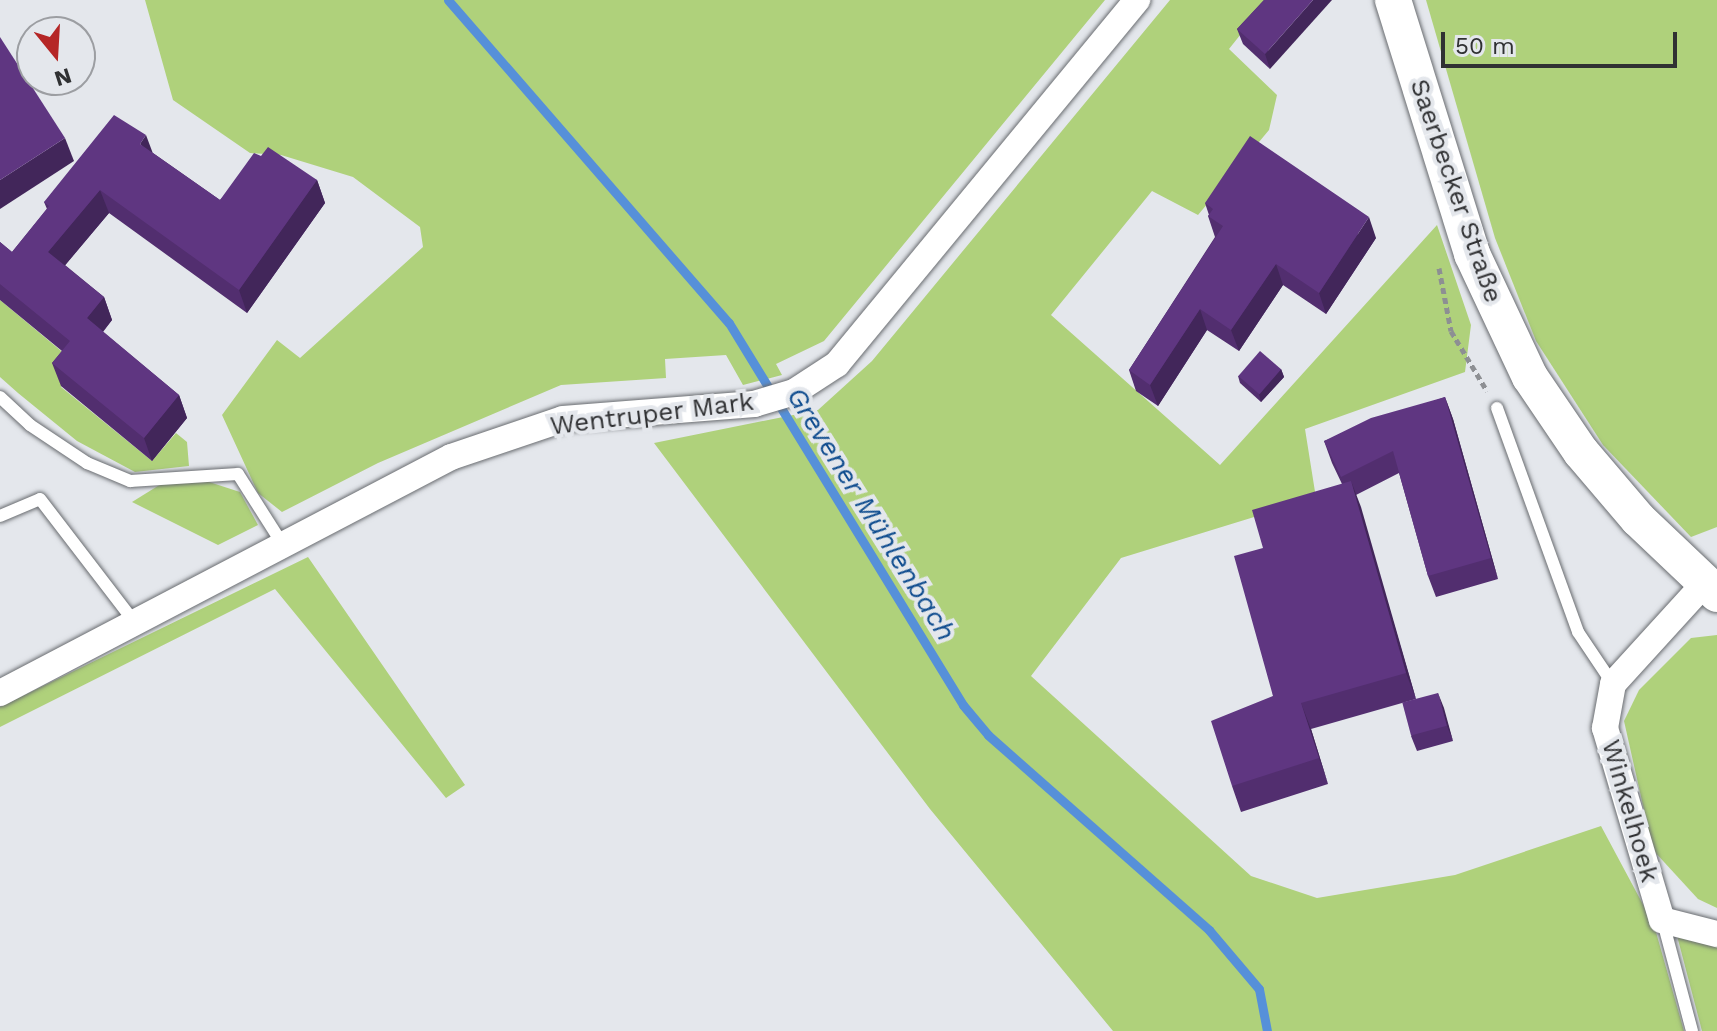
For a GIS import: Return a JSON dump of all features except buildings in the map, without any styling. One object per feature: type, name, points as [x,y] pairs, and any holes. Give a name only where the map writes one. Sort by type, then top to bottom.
[{"type":"street","name":"Wentruper Mark","points":[[0,693],[451,457],[563,419],[754,404],[794,392],[837,364],[1137,0]]},
{"type":"street","name":"Saerbecker Straße","points":[[1393,0],[1472,254],[1530,377],[1581,452],[1710,589]]},
{"type":"street","points":[[1613,684],[1710,589]]},
{"type":"street","name":"Winkelhoek","points":[[1613,684],[1605,728],[1662,920]]},
{"type":"street","points":[[1662,920],[1717,934]]},
{"type":"lane","points":[[0,397],[30,425],[87,463],[130,481],[238,474],[283,545]]},
{"type":"lane","points":[[1497,408],[1578,632],[1613,684]]},
{"type":"lane","points":[[0,516],[40,499],[136,624]]},
{"type":"lane","points":[[1662,920],[1692,1031]]},
{"type":"green space","points":[[145,0],[1105,0],[824,341],[776,364],[782,375],[743,385],[726,355],[665,359],[666,378],[561,385],[378,463],[282,512],[258,493],[222,415],[277,340],[300,358],[423,247],[420,227],[353,177],[281,155],[250,153],[173,100]]},
{"type":"green space","points":[[1170,0],[1268,0],[1229,49],[1277,95],[1269,130],[1198,215],[1152,191],[1051,315],[1220,465],[1437,225],[1471,325],[1465,372],[1305,429],[1316,498],[1121,558],[1031,676],[1251,876],[1317,898],[1455,875],[1601,826],[1654,925],[1684,1031],[1113,1031],[930,809],[654,443],[818,410],[872,361]]},
{"type":"green space","points":[[1426,0],[1717,0],[1717,527],[1691,537],[1603,445],[1536,341],[1495,238]]},
{"type":"green space","points":[[0,300],[78,365],[61,387],[152,461],[176,433],[187,442],[189,466],[135,472],[77,441],[18,393],[0,377]]},
{"type":"green space","points":[[203,480],[240,492],[258,525],[218,545],[132,502],[161,484]]},
{"type":"green space","points":[[308,557],[465,785],[446,798],[275,589],[0,727],[0,707]]},
{"type":"green space","points":[[1717,635],[1717,908],[1698,899],[1653,850],[1624,721],[1639,690],[1691,638]]},
{"type":"green space","points":[[1675,928],[1717,941],[1717,1031],[1702,1031]]},
{"type":"waterway","name":"Grevener Mühlenbach","points":[[448,0],[729,323],[963,705],[988,735],[1209,930],[1259,989],[1267,1031]]}]
